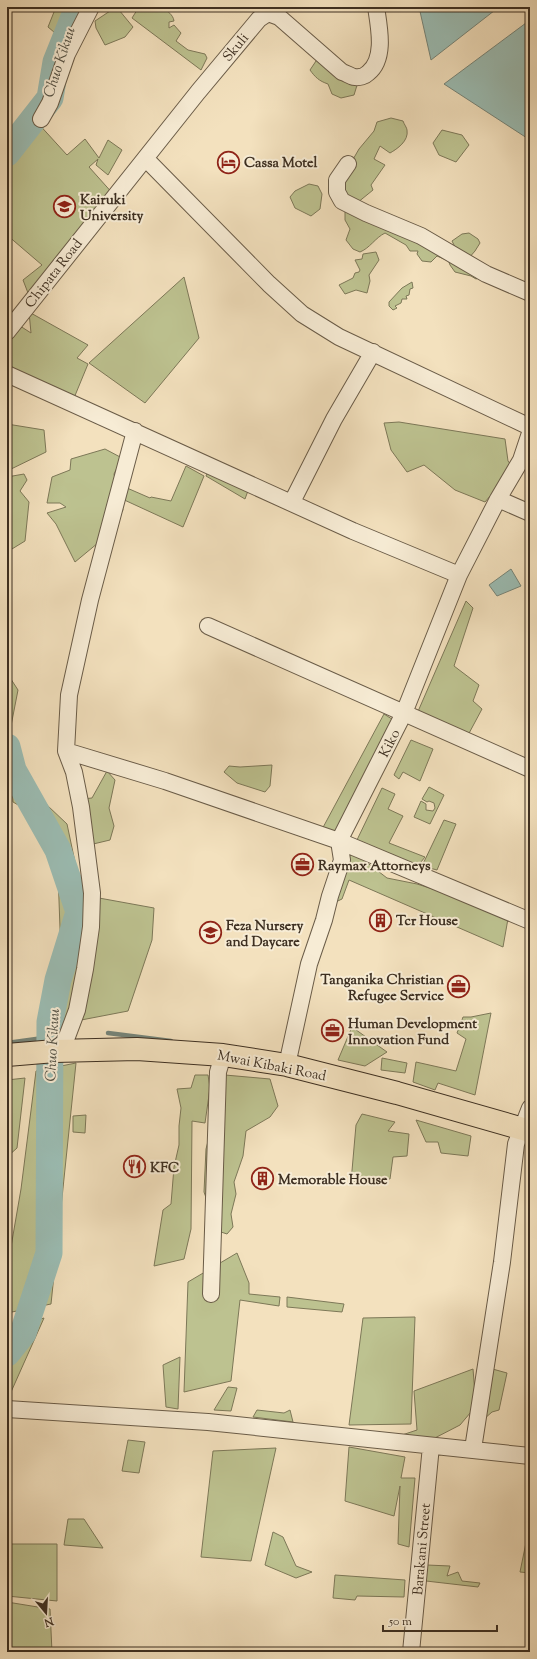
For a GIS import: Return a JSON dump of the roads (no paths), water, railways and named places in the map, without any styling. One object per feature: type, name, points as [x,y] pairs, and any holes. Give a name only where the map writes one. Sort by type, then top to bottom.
[{"type":"main road","name":"Mwai Kibaki Road","points":[[7,1055],[58,1050],[136,1049],[223,1055],[287,1066],[397,1093],[527,1122]]},
{"type":"street","points":[[41,119],[50,103],[67,54],[90,7]]},
{"type":"street","name":"Skuli","points":[[146,159],[259,19],[264,10],[279,16],[342,72],[355,77],[365,76],[373,69],[379,55],[376,7]]},
{"type":"street","points":[[146,159],[269,284],[302,314],[339,337],[530,427]]},
{"type":"street","name":"Chipata Road","points":[[7,332],[146,159]]},
{"type":"street","points":[[348,164],[337,180],[337,192],[342,201],[366,213],[421,236],[486,274],[529,292]]},
{"type":"street","points":[[292,502],[334,419],[373,352]]},
{"type":"street","points":[[7,374],[354,531],[459,575]]},
{"type":"street","points":[[58,1050],[77,1010],[91,927],[92,893],[81,807],[74,772],[66,751],[68,695],[90,600],[135,431]]},
{"type":"street","name":"Kiko","points":[[339,841],[404,713],[459,575],[498,499],[521,460],[530,433]]},
{"type":"street","points":[[498,499],[530,513]]},
{"type":"street","points":[[208,626],[530,768]]},
{"type":"street","points":[[66,751],[165,781],[339,841],[530,921]]},
{"type":"street","points":[[287,1066],[309,964],[342,860],[339,841]]},
{"type":"street","points":[[211,1294],[218,1072],[223,1055]]},
{"type":"street","points":[[473,1449],[502,1262],[516,1144],[527,1122]]},
{"type":"street","points":[[7,1409],[208,1422],[530,1456]]},
{"type":"street","name":"Barakani Street","points":[[411,1652],[431,1446]]},
{"type":"water","points":[[419,7],[499,7],[431,60]]},
{"type":"water","points":[[530,20],[530,140],[444,84]]},
{"type":"water","points":[[511,569],[521,586],[497,596],[489,585]]},
{"type":"waterway","name":"Chuo Kikuu","points":[[7,153],[50,98],[56,62],[78,7]]},
{"type":"waterway","name":"Chuo Kikuu","points":[[7,747],[13,770],[58,850],[79,912],[58,980],[50,1022],[49,1253],[23,1333],[7,1353]]},
{"type":"waterway","points":[[108,1033],[171,1041]]},
{"type":"waterway","points":[[7,1043],[65,1035]]},
{"type":"place","name":"Cassa Motel","points":[[229,162]]},
{"type":"place","name":"Kairuki University","points":[[65,207]]},
{"type":"place","name":"Raymax Attorneys","points":[[303,865]]},
{"type":"place","name":"Tcr House","points":[[380,920]]},
{"type":"place","name":"Feza Nursery and Daycare","points":[[211,933]]},
{"type":"place","name":"Tanganika Christian Refugee Service","points":[[459,987]]},
{"type":"place","name":"Human Development Innovation Fund","points":[[333,1031]]},
{"type":"place","name":"KFC","points":[[134,1167]]},
{"type":"place","name":"Memorable House","points":[[262,1179]]}]
